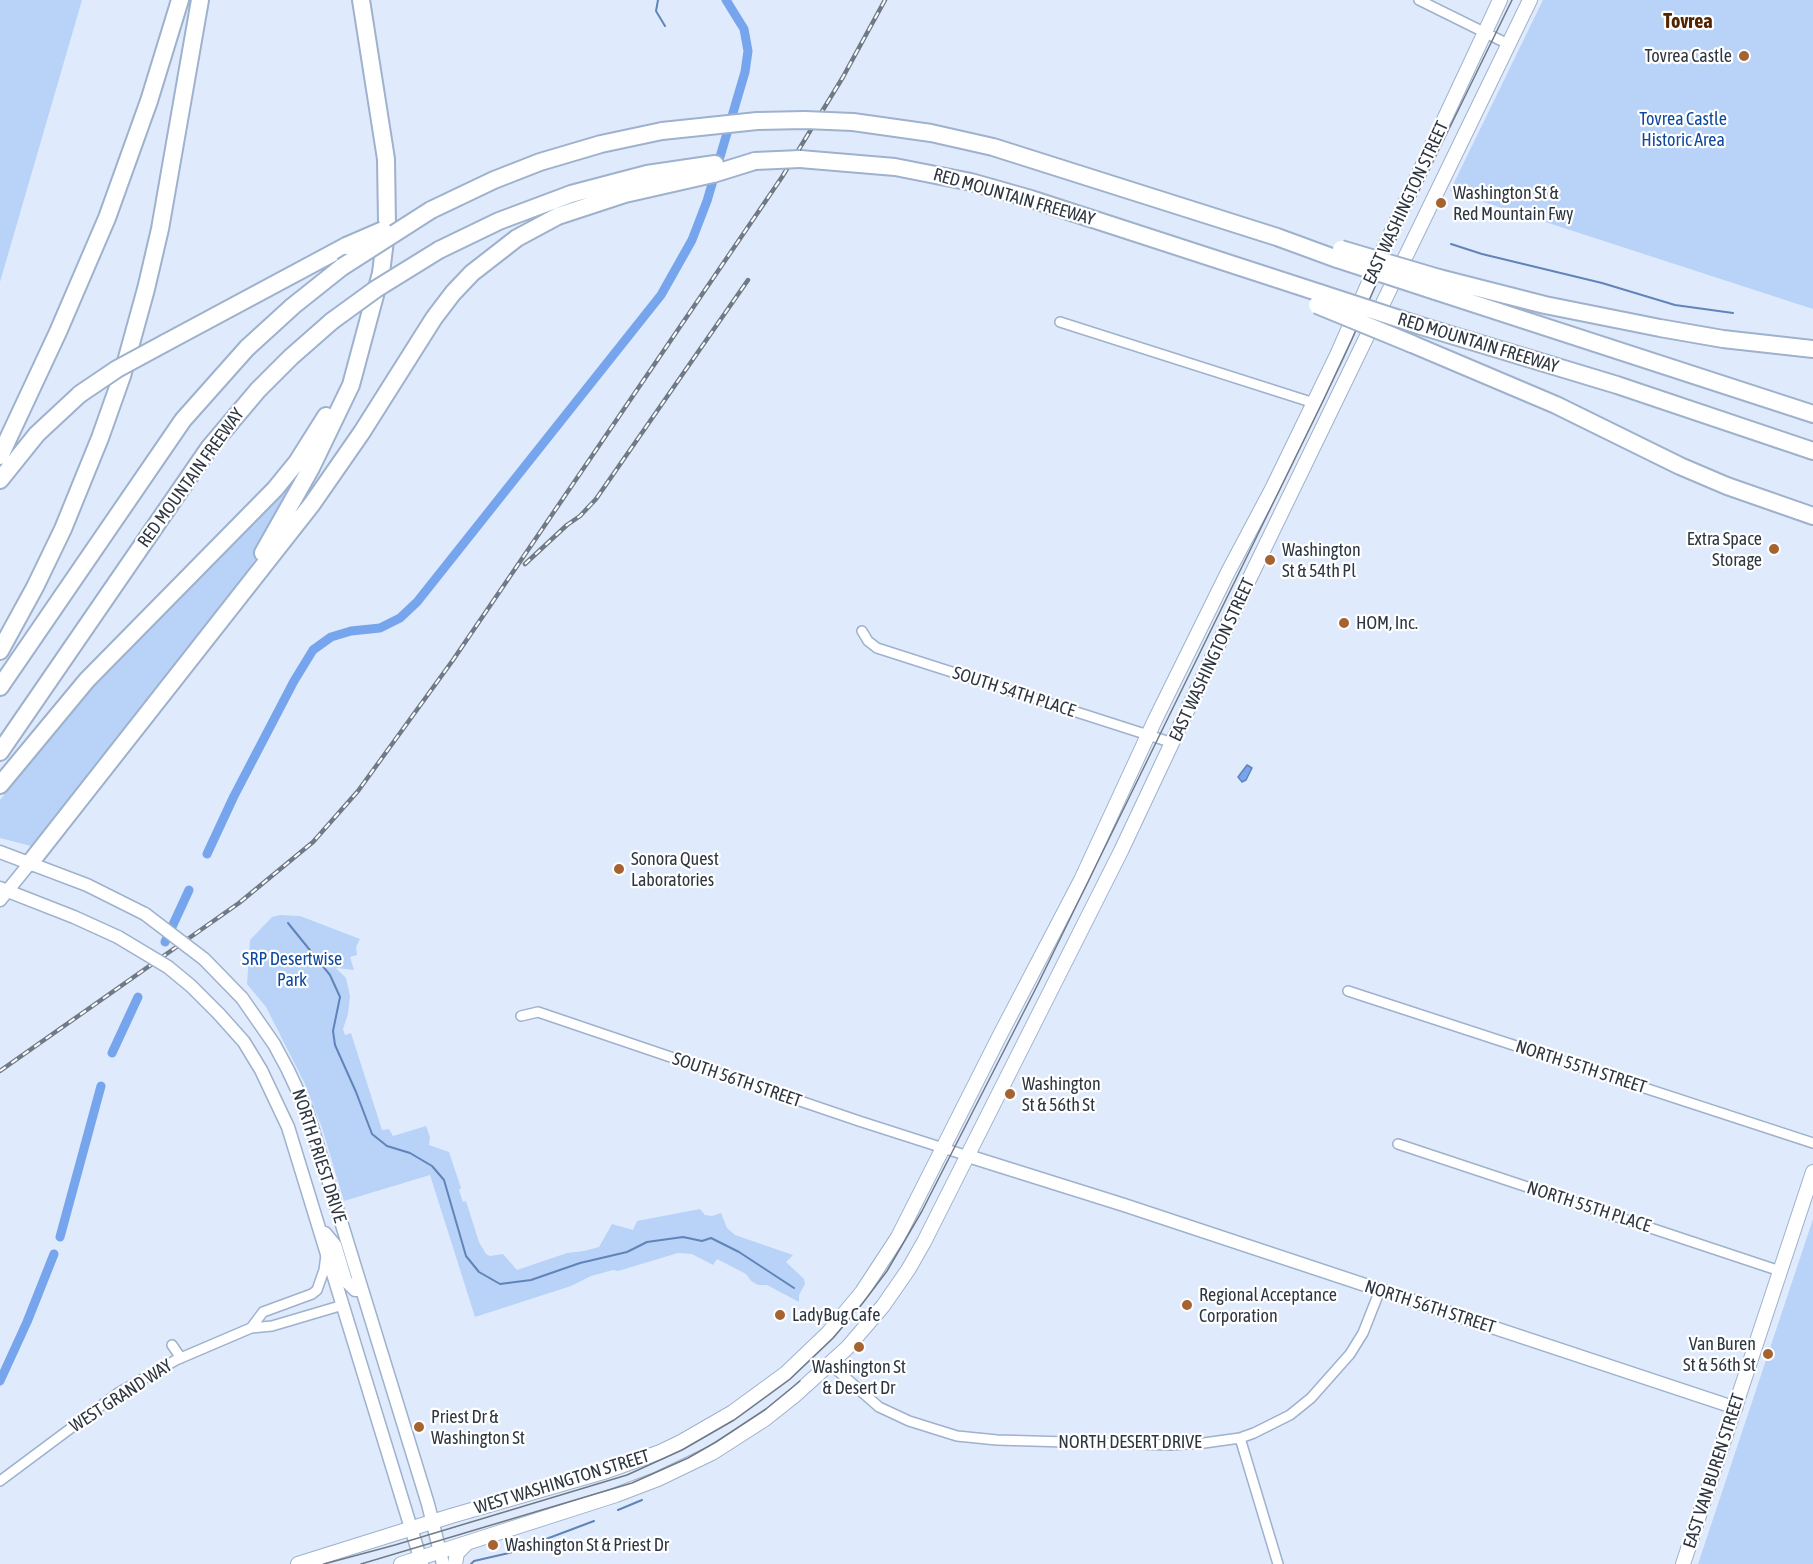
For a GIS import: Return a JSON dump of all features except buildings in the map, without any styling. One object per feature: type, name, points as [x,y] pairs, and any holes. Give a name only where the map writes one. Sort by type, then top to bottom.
[{"type":"highway","points":[[0,456],[66,313],[106,218],[149,101],[180,0]]},
{"type":"highway","points":[[0,651],[63,529],[100,438],[125,367],[147,289],[160,229],[200,0]]},
{"type":"highway","points":[[187,662],[255,566],[301,487],[351,385],[365,335],[384,256],[387,224],[387,174],[362,0]]},
{"type":"highway","name":"RED MOUNTAIN FREEWAY","points":[[0,687],[158,454],[224,372],[262,334],[342,267],[431,210],[494,180],[547,160],[662,131],[757,121],[853,122],[931,133],[993,147],[1437,285],[1813,414]]},
{"type":"highway","name":"RED MOUNTAIN FREEWAY","points":[[0,752],[213,442],[237,412],[280,367],[332,321],[389,280],[439,250],[542,203],[616,181],[668,177],[755,160],[830,161],[895,167],[971,182],[1220,260],[1319,299],[1418,325],[1617,385],[1813,451]]},
{"type":"highway","points":[[30,863],[326,486],[434,318],[467,278],[504,246],[543,223],[668,177]]},
{"type":"highway","points":[[0,480],[42,428],[80,394],[117,369],[346,246],[431,210]]},
{"type":"highway","points":[[1437,285],[1723,339],[1813,350]]},
{"type":"highway","points":[[1319,299],[1412,344],[1556,405],[1680,466],[1727,486],[1813,516]]},
{"type":"highway","points":[[0,785],[87,680],[287,475],[320,428],[365,335]]},
{"type":"main road","name":"EAST WASHINGTON STREET","points":[[947,1149],[1081,880],[1148,736],[1314,403],[1500,0]]},
{"type":"main road","name":"EAST WASHINGTON STREET","points":[[968,1156],[1173,743],[1243,592],[1530,0]]},
{"type":"main road","name":"NORTH PRIEST DRIVE","points":[[0,852],[94,888],[145,914],[215,969],[242,998],[274,1044],[312,1125],[433,1522],[441,1558]]},
{"type":"main road","points":[[2,893],[30,863]]},
{"type":"main road","name":"NORTH PRIEST DRIVE","points":[[2,893],[74,917],[145,951],[191,986],[244,1042],[276,1099],[288,1127],[321,1227],[421,1561]]},
{"type":"main road","name":"WEST WASHINGTON STREET","points":[[297,1564],[629,1464],[703,1431],[785,1374],[813,1348],[862,1292],[898,1237],[947,1149]]},
{"type":"main road","name":"WEST WASHINGTON STREET","points":[[401,1564],[441,1558],[469,1542],[616,1495],[686,1466],[728,1444],[765,1419],[830,1364],[863,1331],[908,1270],[968,1156]]},
{"type":"main road","name":"NORTH 56TH STREET","points":[[968,1156],[1019,1170],[1736,1408]]},
{"type":"main road","name":"EAST VAN BUREN STREET","points":[[1683,1564],[1813,1172]]},
{"type":"main road","points":[[321,1227],[335,1245],[346,1281],[355,1290],[362,1290]]},
{"type":"main road","points":[[455,1564],[458,1552],[469,1542]]},
{"type":"street","points":[[1419,0],[1508,44]]},
{"type":"street","points":[[1060,322],[1314,403]]},
{"type":"street","name":"SOUTH 54TH PLACE","points":[[862,631],[877,648],[1173,743]]},
{"type":"street","name":"NORTH 55TH STREET","points":[[1348,991],[1813,1143]]},
{"type":"street","name":"SOUTH 56TH STREET","points":[[521,1016],[538,1012],[947,1149]]},
{"type":"street","name":"NORTH 55TH PLACE","points":[[1398,1144],[1780,1270]]},
{"type":"street","name":"NORTH 56TH STREET","points":[[947,1149],[968,1156]]},
{"type":"street","name":"WEST GRAND WAY","points":[[251,1328],[263,1312],[312,1294],[317,1290],[324,1270],[327,1250]]},
{"type":"street","name":"NORTH DESERT DRIVE","points":[[830,1364],[879,1407],[909,1421],[957,1436],[997,1440],[1170,1445],[1204,1443],[1240,1438],[1282,1419],[1304,1405],[1350,1354],[1363,1333],[1380,1290]]},
{"type":"street","name":"WEST GRAND WAY","points":[[0,1481],[118,1393],[181,1358],[251,1328],[272,1326],[343,1305]]},
{"type":"street","points":[[172,1345],[181,1358]]},
{"type":"street","points":[[1240,1438],[1278,1564]]},
{"type":"green space","points":[[0,0],[82,0],[0,282]]},
{"type":"green space","name":"Tovrea Castle Historic Area","points":[[1543,0],[1813,0],[1813,309],[1450,191]]},
{"type":"green space","points":[[292,483],[298,486],[264,547],[221,608],[58,818],[31,846],[0,838],[0,800],[53,733],[95,685]]},
{"type":"green space","name":"SRP Desertwise Park","points":[[300,916],[360,939],[356,947],[357,955],[350,957],[354,970],[336,968],[346,978],[350,996],[343,1029],[345,1035],[351,1033],[382,1130],[389,1129],[393,1136],[426,1126],[430,1137],[429,1145],[449,1152],[461,1188],[459,1190],[463,1202],[466,1201],[479,1242],[486,1254],[490,1256],[503,1254],[517,1270],[567,1253],[599,1247],[612,1224],[633,1230],[637,1221],[700,1209],[705,1215],[712,1216],[721,1213],[727,1228],[735,1235],[793,1255],[786,1262],[804,1279],[805,1284],[799,1295],[799,1302],[767,1285],[758,1285],[746,1274],[717,1259],[713,1265],[692,1254],[678,1253],[618,1271],[613,1270],[591,1276],[571,1286],[475,1317],[430,1175],[344,1201],[322,1128],[305,1084],[266,1007],[247,984],[250,940],[272,917]]},
{"type":"green space","points":[[1813,1219],[1813,1564],[1698,1564]]},
{"type":"water","points":[[1247,765],[1252,768],[1246,780],[1242,782],[1238,777]]},
{"type":"waterway","points":[[658,0],[656,11],[665,26]]},
{"type":"waterway","points":[[207,854],[234,796],[294,681],[313,650],[331,637],[351,631],[380,628],[400,618],[417,602],[661,295],[692,240],[707,201],[745,72],[748,51],[744,29],[726,0]]},
{"type":"waterway","points":[[1451,244],[1482,254],[1602,283],[1675,305],[1733,313]]},
{"type":"waterway","points":[[165,942],[189,890]]},
{"type":"waterway","points":[[288,923],[330,975],[340,997],[333,1031],[335,1045],[372,1134],[387,1146],[410,1153],[432,1166],[444,1180],[466,1256],[479,1272],[500,1284],[531,1280],[580,1263],[627,1252],[647,1242],[683,1237],[702,1241],[711,1238],[739,1252],[794,1288]]},
{"type":"waterway","points":[[112,1053],[138,997]]},
{"type":"waterway","points":[[60,1237],[101,1086]]},
{"type":"waterway","points":[[0,1381],[54,1254]]},
{"type":"waterway","points":[[618,1510],[642,1500]]},
{"type":"waterway","points":[[471,1564],[474,1561],[509,1553],[594,1521]]},
{"type":"tram line","points":[[324,1564],[627,1475],[682,1450],[734,1420],[790,1379],[833,1338],[862,1304],[887,1271],[922,1211],[1037,986],[1323,401],[1405,219],[1512,0]]},
{"type":"tram line","points":[[361,1564],[632,1483],[688,1458],[716,1442],[766,1409],[800,1381]]},
{"type":"railway","points":[[0,1071],[239,903],[313,842],[358,791],[453,660],[782,177],[843,77],[885,0]]},
{"type":"railway","points":[[525,564],[596,499],[748,280]]},
{"type":"place","name":"Tovrea Castle","points":[[1744,56]]},
{"type":"place","name":"Washington St & Red Mountain Fwy","points":[[1441,203]]},
{"type":"place","name":"Extra Space Storage","points":[[1774,549]]},
{"type":"place","name":"Washington St & 54th Pl","points":[[1270,560]]},
{"type":"place","name":"HOM, Inc.","points":[[1344,623]]},
{"type":"place","name":"Sonora Quest Laboratories","points":[[619,869]]},
{"type":"place","name":"Washington St & 56th St","points":[[1010,1094]]},
{"type":"place","name":"Regional Acceptance Corporation","points":[[1187,1305]]},
{"type":"place","name":"LadyBug Cafe","points":[[780,1315]]},
{"type":"place","name":"Washington St & Desert Dr","points":[[859,1347]]},
{"type":"place","name":"Van Buren St & 56th St","points":[[1768,1354]]},
{"type":"place","name":"Priest Dr & Washington St","points":[[419,1427]]},
{"type":"place","name":"Washington St & Priest Dr","points":[[493,1545]]},
{"type":"district","name":"Tovrea","points":[[1688,22]]}]
